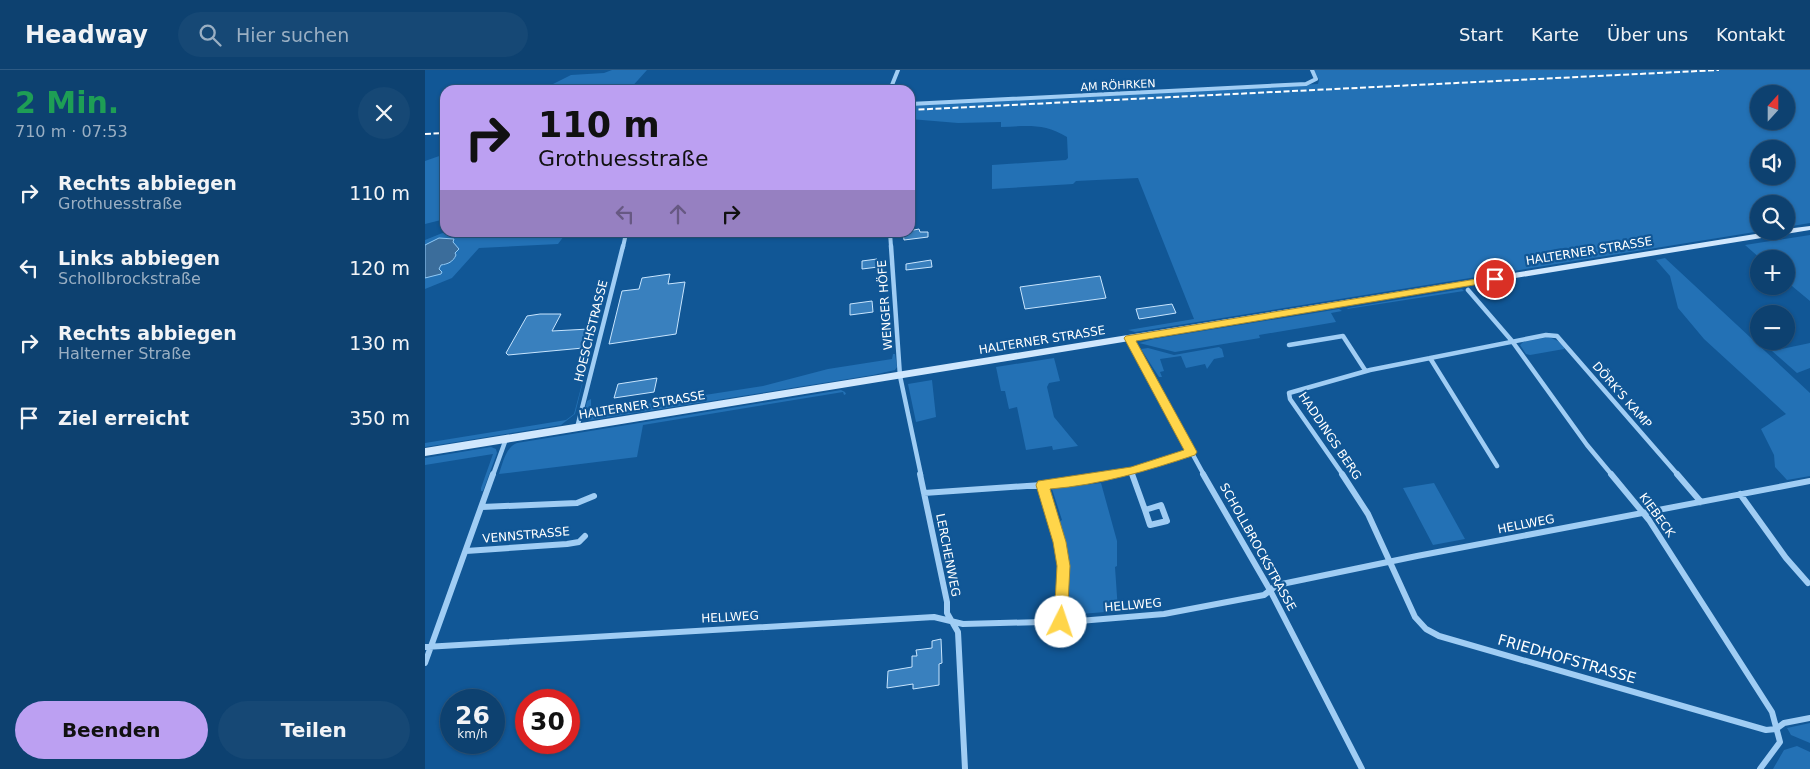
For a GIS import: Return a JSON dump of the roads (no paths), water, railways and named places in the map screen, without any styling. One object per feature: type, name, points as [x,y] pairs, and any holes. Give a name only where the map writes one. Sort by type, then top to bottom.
[{"type":"main road","name":"HALTERNER STRASSE","points":[[425,452],[1810,228]]},
{"type":"street","points":[[892,85],[897,70]]},
{"type":"street","name":"AM RÖHRKEN","points":[[915,104],[1306,84],[1316,79],[1313,70]]},
{"type":"street","name":"WENGER HÖFE","points":[[890,237],[900,376]]},
{"type":"street","name":"HOESCHSTRASSE","points":[[577,428],[625,238]]},
{"type":"street","name":"KIEBECK","points":[[1468,290],[1512,341],[1587,445],[1643,513],[1772,712],[1781,742],[1759,769]]},
{"type":"street","name":"DÖRK'S KAMP","points":[[1512,341],[1546,335],[1557,336],[1701,502]]},
{"type":"street","points":[[1289,346],[1343,336],[1365,370]]},
{"type":"street","name":"SCHOLLBROCKSTRASSE","points":[[1129,338],[1191,452],[1271,590],[1362,769]]},
{"type":"street","name":"HADDINGS BERG","points":[[1389,562],[1368,514],[1352,487],[1290,399],[1289,393],[1329,379],[1365,370],[1507,344],[1512,341]]},
{"type":"street","points":[[1430,358],[1497,466]]},
{"type":"street","name":"LERCHENWEG","points":[[900,376],[947,602],[947,612],[958,632],[965,769]]},
{"type":"street","name":"VENNSTRASSE","points":[[425,663],[428,647],[466,550],[506,439]]},
{"type":"street","points":[[924,493],[1071,483],[1131,472],[1191,452]]},
{"type":"street","points":[[1131,472],[1145,510]]},
{"type":"street","name":"HELLWEG","points":[[428,647],[934,617],[971,624],[1061,622],[1164,614],[1264,595],[1277,585],[1810,481]]},
{"type":"street","points":[[1043,485],[1064,566],[1061,622]]},
{"type":"street","points":[[1740,494],[1786,558],[1808,583]]},
{"type":"street","points":[[482,507],[577,503],[594,496]]},
{"type":"street","name":"VENNSTRASSE","points":[[466,550],[537,548],[579,542],[585,536]]},
{"type":"street","name":"FRIEDHOFSTRASSE","points":[[1389,562],[1415,617],[1426,629],[1439,636],[1766,730],[1776,729]]},
{"type":"street","points":[[1776,729],[1784,723],[1810,718]]},
{"type":"railway","points":[[915,110],[1719,70]]},
{"type":"railway","points":[[425,134],[440,133]]}]
